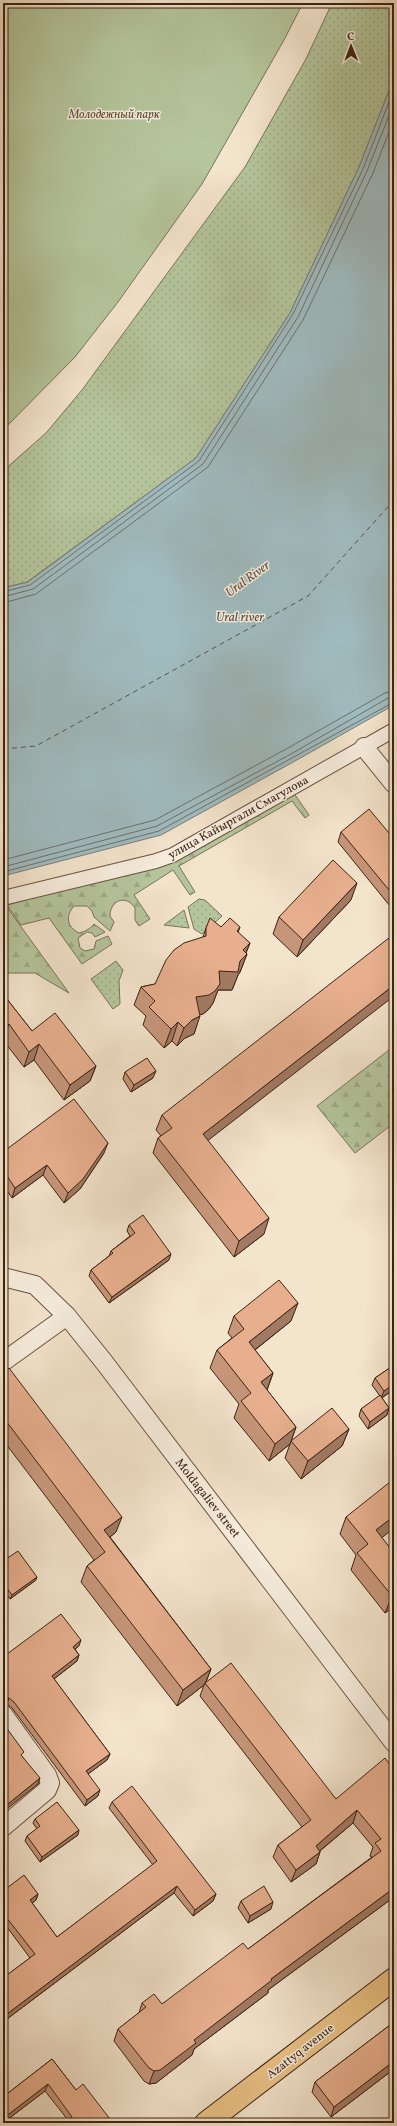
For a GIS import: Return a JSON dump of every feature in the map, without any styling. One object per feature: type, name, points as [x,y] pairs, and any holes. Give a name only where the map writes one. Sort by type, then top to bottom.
[{"type":"main road","name":"Azattyq avenue","points":[[206,2123],[394,1979]]},
{"type":"street","name":"улица Кайыргали Смагулова","points":[[3,898],[156,861],[173,855],[394,730]]},
{"type":"street","points":[[364,747],[394,784]]},
{"type":"street","name":"Moldagaliev street","points":[[3,1277],[35,1285],[67,1316],[104,1362],[394,1743]]},
{"type":"street","points":[[3,1362],[67,1316]]},
{"type":"street","points":[[3,1714],[47,1774],[50,1783],[47,1790],[3,1827]]},
{"type":"green space","name":"Молодежный парк","points":[[3,3],[303,3],[284,40],[202,184],[118,302],[75,357],[3,430]]},
{"type":"green space","points":[[332,3],[394,3],[394,78],[359,167],[290,313],[196,458],[27,582],[3,588],[3,471],[46,433],[82,390],[245,167],[306,59]]},
{"type":"green space","points":[[293,792],[309,815],[305,818],[292,801],[179,866],[195,892],[190,895],[173,870],[134,895],[150,919],[139,926],[135,920],[135,908],[127,901],[119,901],[113,906],[110,916],[114,922],[110,931],[94,917],[92,911],[87,906],[74,906],[68,917],[72,928],[75,931],[79,933],[86,931],[94,924],[105,932],[95,937],[92,933],[87,932],[78,938],[80,948],[85,951],[94,949],[96,941],[108,936],[112,944],[82,964],[49,918],[21,925],[7,905],[181,857]]},
{"type":"green space","points":[[199,899],[205,900],[222,916],[202,934],[194,929],[188,907]]},
{"type":"green space","points":[[3,906],[6,906],[69,993],[35,973],[3,973]]},
{"type":"green space","points":[[184,910],[189,928],[164,925]]},
{"type":"green space","points":[[116,961],[123,970],[119,981],[120,1004],[113,1009],[91,979]]},
{"type":"green space","points":[[394,1046],[394,1123],[355,1153],[317,1106]]},
{"type":"water","name":"Ural river","points":[[394,78],[394,705],[161,835],[3,876],[3,588],[28,582],[196,458],[290,313],[359,167]]},
{"type":"building","points":[[369,809],[394,839],[394,896],[341,832]]},
{"type":"building","points":[[333,860],[357,883],[303,940],[279,917]]},
{"type":"building","points":[[210,918],[221,927],[230,918],[240,927],[237,931],[250,943],[243,950],[247,954],[240,961],[238,972],[219,971],[220,984],[215,991],[209,995],[196,997],[200,1016],[192,1020],[184,1028],[178,1022],[171,1029],[149,1007],[155,1001],[141,987],[155,984],[166,960],[174,950],[184,943],[206,936],[206,928]]},
{"type":"building","points":[[394,934],[394,985],[203,1134],[269,1218],[239,1241],[158,1138],[172,1128],[162,1115]]},
{"type":"building","points":[[3,994],[32,1031],[55,1013],[96,1066],[70,1085],[39,1044],[29,1052],[9,1024],[3,1028]]},
{"type":"building","points":[[147,1058],[156,1071],[134,1085],[125,1072]]},
{"type":"building","points":[[74,1099],[108,1143],[83,1179],[68,1193],[47,1165],[15,1188],[3,1170],[3,1152]]},
{"type":"building","points":[[143,1215],[171,1254],[112,1297],[91,1270],[113,1253],[111,1251],[135,1233],[129,1225]]},
{"type":"building","points":[[279,1280],[298,1303],[249,1342],[273,1373],[261,1382],[296,1427],[275,1444],[241,1401],[251,1393],[217,1350],[244,1329],[234,1316]]},
{"type":"building","points":[[394,1365],[394,1384],[384,1391],[375,1378]]},
{"type":"building","points":[[9,1368],[122,1517],[104,1530],[211,1669],[183,1690],[87,1566],[105,1552],[3,1417],[3,1373]]},
{"type":"building","points":[[380,1395],[389,1408],[370,1422],[361,1409]]},
{"type":"building","points":[[332,1408],[349,1429],[308,1461],[291,1441]]},
{"type":"building","points":[[390,1482],[394,1487],[394,1516],[376,1530],[394,1553],[394,1594],[392,1596],[357,1553],[368,1544],[346,1517]]},
{"type":"building","points":[[18,1551],[37,1577],[12,1595],[3,1583],[3,1561]]},
{"type":"building","points":[[61,1614],[81,1640],[73,1647],[79,1655],[52,1676],[110,1754],[86,1771],[100,1790],[87,1800],[14,1702],[9,1698],[3,1699],[3,1657]]},
{"type":"building","points":[[231,1663],[336,1799],[385,1758],[394,1770],[394,1888],[271,1979],[272,1980],[194,2040],[196,2043],[160,2070],[154,2071],[149,2068],[118,2029],[146,2007],[142,2003],[154,1994],[162,2004],[243,1943],[248,1949],[381,1851],[375,1843],[381,1839],[357,1810],[316,1846],[320,1852],[296,1870],[278,1845],[311,1820],[205,1683]]},
{"type":"building","points":[[3,1723],[24,1752],[21,1755],[40,1778],[3,1808]]},
{"type":"building","points":[[132,1786],[216,1894],[195,1910],[177,1886],[3,2017],[3,1978],[35,1954],[6,1917],[3,1920],[3,1891],[24,1875],[38,1894],[30,1900],[57,1937],[157,1861],[112,1802]]},
{"type":"building","points":[[57,1802],[79,1830],[42,1857],[27,1836],[40,1826],[35,1819]]},
{"type":"building","points":[[264,1886],[273,1902],[250,1916],[241,1901]]},
{"type":"building","points":[[394,2022],[394,2061],[334,2107],[315,2082]]},
{"type":"building","points":[[52,2059],[76,2090],[83,2084],[110,2119],[105,2123],[64,2123],[72,2117],[48,2084],[5,2117],[3,2115],[3,2097]]},
{"type":"building","points":[[379,2118],[383,2123],[372,2123]]},
{"type":"ferry route","points":[[3,749],[36,746],[308,596],[394,500]]},
{"type":"water label","name":"Ural River","points":[[247,578]]}]
